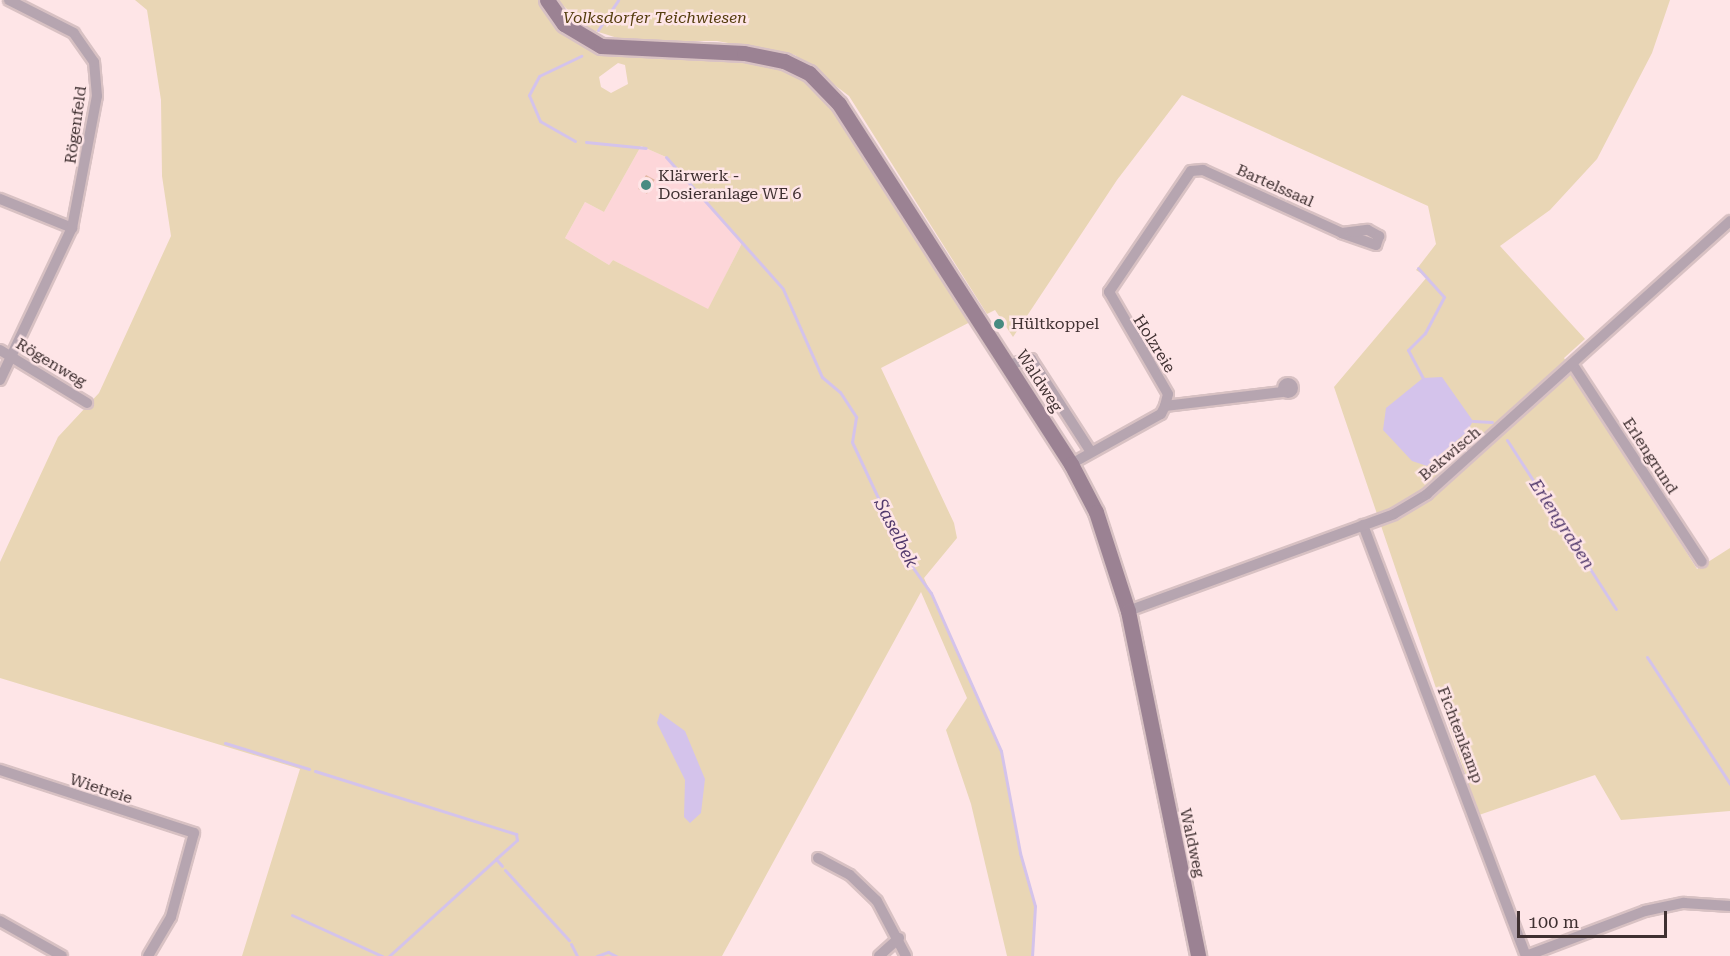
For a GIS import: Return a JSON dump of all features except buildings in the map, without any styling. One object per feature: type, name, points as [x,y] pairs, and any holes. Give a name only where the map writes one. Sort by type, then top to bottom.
[{"type":"main road","name":"Waldweg","points":[[547,0],[571,31],[601,46],[744,53],[784,61],[809,73],[838,105],[1071,464],[1112,554],[1128,611],[1198,956]]},
{"type":"street","name":"Rögenfeld","points":[[0,380],[72,228],[97,96],[96,69],[74,33],[9,0]]},
{"type":"street","name":"Bartelssaal","points":[[1110,298],[1111,286],[1196,169],[1342,233]]},
{"type":"street","points":[[0,199],[72,228]]},
{"type":"street","name":"Bekwisch","points":[[1128,611],[1394,514],[1448,479],[1730,221]]},
{"type":"street","name":"Holzreie","points":[[1110,298],[1168,394],[1166,406]]},
{"type":"street","name":"Rögenweg","points":[[0,350],[87,403]]},
{"type":"street","points":[[1007,365],[1031,359],[1091,452]]},
{"type":"street","name":"Erlengrund","points":[[1573,365],[1702,562]]},
{"type":"street","points":[[1071,464],[1161,414],[1166,406],[1282,392]]},
{"type":"street","name":"Fichtenkamp","points":[[1363,525],[1526,956]]},
{"type":"street","name":"Wietreie","points":[[0,770],[194,833],[171,917],[148,956]]},
{"type":"street","points":[[819,858],[850,875],[877,901],[899,938],[906,956]]},
{"type":"street","points":[[1526,956],[1645,910],[1684,903],[1730,906]]},
{"type":"street","points":[[0,921],[62,956]]},
{"type":"street","points":[[879,956],[899,938]]},
{"type":"shaded area","points":[[641,146],[666,157],[742,243],[708,310],[613,260],[609,265],[565,238],[585,202],[604,212]]},
{"type":"shaded area","points":[[1442,377],[1473,421],[1467,432],[1427,466],[1412,461],[1383,430],[1386,408],[1423,378]]},
{"type":"shaded area","points":[[660,713],[685,731],[705,779],[701,813],[690,823],[684,817],[685,780],[657,723]]},
{"type":"green space","points":[[135,0],[547,0],[582,38],[744,53],[809,73],[976,319],[881,368],[954,523],[957,538],[924,578],[1001,751],[1020,853],[1035,906],[1032,956],[1007,956],[971,804],[946,730],[967,698],[921,592],[722,956],[242,956],[300,769],[0,678],[0,562],[58,437],[99,393],[171,236],[162,176],[161,100],[147,10]],"holes":[[[618,63],[625,65],[628,84],[611,93],[601,87],[599,77]],[[641,146],[666,157],[742,243],[708,309],[613,260],[609,265],[565,238],[585,202],[604,212]]]},
{"type":"green space","name":"Volksdorfer Teichwiesen","points":[[557,0],[1670,0],[1652,53],[1597,159],[1550,210],[1500,246],[1585,339],[1564,358],[1697,569],[1730,548],[1730,811],[1621,820],[1595,775],[1479,815],[1334,387],[1427,277],[1416,270],[1436,244],[1428,206],[1182,95],[1117,180],[1013,337],[995,310],[987,314],[849,96],[795,55],[717,41],[627,41],[589,29]]},
{"type":"waterway","name":"Saselbek","points":[[598,30],[618,0]]},
{"type":"waterway","name":"Saselbek","points":[[575,141],[540,121],[529,95],[539,76],[581,56]]},
{"type":"waterway","name":"Saselbek","points":[[586,142],[646,148]]},
{"type":"waterway","name":"Saselbek","points":[[666,157],[783,289],[822,377],[840,392],[856,417],[852,442],[906,558],[931,593],[1001,751],[1020,853],[1035,906],[1032,956]]},
{"type":"waterway","points":[[1418,268],[1444,297],[1425,333],[1408,350],[1423,378]]},
{"type":"waterway","name":"Erlengraben","points":[[1473,421],[1492,422]]},
{"type":"waterway","name":"Erlengraben","points":[[1507,440],[1616,609]]},
{"type":"waterway","name":"Erlengraben","points":[[1647,657],[1730,784]]},
{"type":"waterway","points":[[225,743],[309,769]]},
{"type":"waterway","points":[[315,771],[516,834],[517,840],[496,859]]},
{"type":"waterway","points":[[389,956],[496,859],[502,866]]},
{"type":"waterway","points":[[505,870],[569,940]]},
{"type":"waterway","points":[[292,915],[382,956]]},
{"type":"waterway","points":[[571,944],[577,956]]},
{"type":"waterway","points":[[597,956],[608,952],[616,956]]},
{"type":"place","name":"Klärwerk - Dosieranlage WE 6","points":[[646,185]]},
{"type":"place","name":"Hültkoppel","points":[[999,324]]}]
